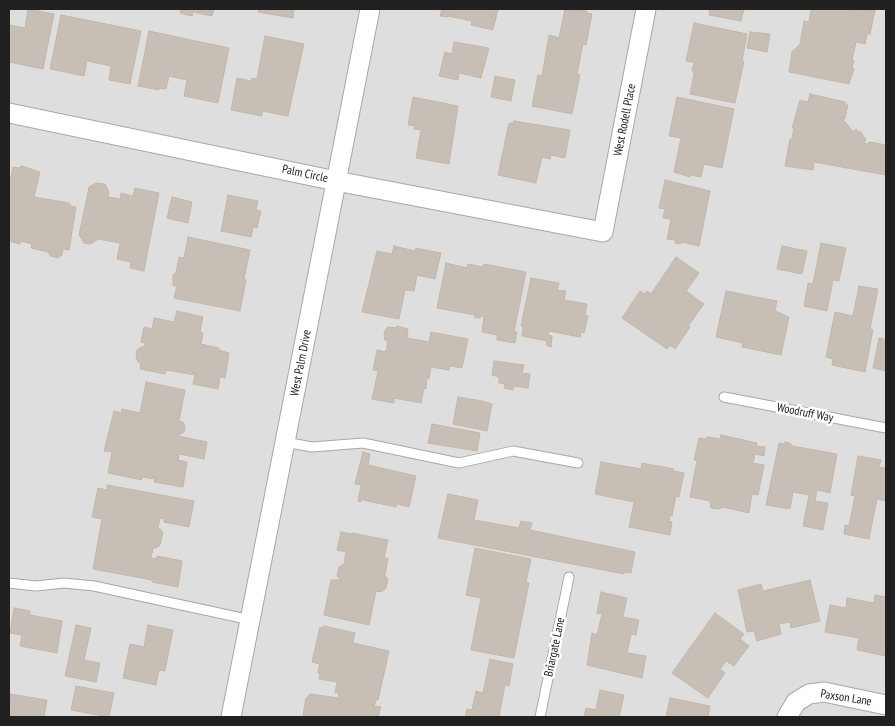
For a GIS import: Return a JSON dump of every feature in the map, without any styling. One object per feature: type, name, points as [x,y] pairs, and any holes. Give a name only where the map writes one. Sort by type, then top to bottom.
[{"type":"street","name":"West Palm Drive","points":[[232,717],[370,9]]},
{"type":"street","name":"West Rodell Place","points":[[603,232],[646,9]]},
{"type":"street","name":"Palm Circle","points":[[9,112],[336,181],[603,232]]},
{"type":"street","name":"Paxson Lane","points":[[787,717],[796,702],[808,694],[824,692],[886,705]]},
{"type":"lane","name":"Woodruff Way","points":[[724,397],[886,428]]},
{"type":"lane","points":[[285,442],[312,447],[363,444],[459,463],[513,451],[578,463]]},
{"type":"lane","name":"Briargate Lane","points":[[540,717],[569,577]]},
{"type":"lane","points":[[9,583],[36,586],[64,583],[94,586],[250,620]]},
{"type":"shaded area","points":[[9,9],[886,9],[886,717],[9,717]]},
{"type":"building","points":[[28,9],[54,14],[43,69],[9,62],[9,25],[25,28]]},
{"type":"building","points":[[181,9],[214,9],[212,16],[193,12],[192,16],[180,13]]},
{"type":"building","points":[[259,9],[294,9],[293,18],[258,12]]},
{"type":"building","points":[[442,9],[498,9],[493,30],[471,25],[472,21],[440,16]]},
{"type":"building","points":[[565,9],[587,11],[587,13],[592,14],[586,45],[583,44],[577,74],[580,75],[572,114],[532,106],[538,75],[542,76],[549,35],[559,38]]},
{"type":"building","points":[[710,9],[744,9],[741,21],[709,15]]},
{"type":"building","points":[[811,9],[875,10],[870,34],[867,34],[865,44],[856,42],[852,60],[854,60],[852,67],[854,69],[849,84],[789,72],[792,52],[800,44],[804,21],[809,22]]},
{"type":"building","points":[[61,15],[141,31],[130,84],[109,80],[111,66],[87,61],[84,76],[50,69]]},
{"type":"building","points":[[694,23],[747,34],[742,61],[744,61],[735,103],[690,94],[694,74],[692,70],[696,63],[686,61]]},
{"type":"building","points":[[149,31],[229,48],[218,103],[184,96],[187,80],[169,76],[166,89],[159,88],[159,90],[138,86]]},
{"type":"building","points":[[750,32],[770,34],[767,52],[747,48]]},
{"type":"building","points":[[265,36],[304,44],[288,116],[262,111],[262,116],[231,110],[237,78],[251,81],[252,78],[257,79]]},
{"type":"building","points":[[454,42],[489,48],[481,78],[459,73],[458,80],[439,76],[445,52],[452,54]]},
{"type":"building","points":[[495,76],[515,80],[511,101],[491,97]]},
{"type":"building","points":[[810,94],[845,102],[845,105],[848,105],[845,119],[842,118],[853,132],[856,129],[858,132],[860,131],[866,140],[864,142],[866,144],[869,142],[886,145],[886,175],[814,162],[813,170],[785,166],[794,128],[792,128],[800,100],[808,102]]},
{"type":"building","points":[[413,97],[458,106],[449,164],[416,158],[421,130],[414,129],[415,126],[408,125]]},
{"type":"building","points":[[677,97],[734,109],[722,168],[704,164],[701,177],[690,175],[690,177],[674,172],[681,138],[669,136]]},
{"type":"building","points":[[514,121],[570,130],[565,158],[551,155],[550,159],[542,157],[536,183],[498,175],[509,123]]},
{"type":"building","points":[[22,166],[40,172],[34,197],[69,203],[71,206],[76,207],[69,250],[63,249],[62,255],[58,258],[50,256],[48,252],[31,248],[32,244],[21,241],[20,244],[9,241],[9,188],[13,167],[19,168]]},
{"type":"building","points":[[665,180],[710,191],[699,246],[681,242],[681,244],[675,243],[675,240],[667,239],[671,219],[663,218],[665,209],[659,208]]},
{"type":"building","points":[[96,183],[105,184],[109,192],[108,197],[120,199],[121,193],[133,196],[135,188],[159,193],[144,271],[130,268],[131,262],[117,259],[120,243],[98,239],[91,244],[84,243],[79,235],[89,187]]},
{"type":"building","points":[[228,195],[258,201],[256,210],[261,211],[257,228],[253,227],[251,237],[221,231]]},
{"type":"building","points":[[172,197],[192,202],[188,223],[167,218]]},
{"type":"building","points":[[188,237],[250,250],[240,311],[174,298],[177,286],[173,286],[173,275],[176,272],[179,257],[184,258]]},
{"type":"building","points":[[821,243],[846,248],[839,281],[833,280],[827,311],[804,306],[808,283],[813,284]]},
{"type":"building","points":[[394,246],[415,251],[416,248],[441,253],[435,279],[417,275],[414,291],[405,290],[399,319],[362,312],[377,251],[392,254]]},
{"type":"building","points":[[782,246],[807,251],[802,274],[777,269]]},
{"type":"building","points":[[676,257],[699,273],[686,291],[704,304],[688,326],[690,327],[675,349],[670,345],[667,349],[622,318],[640,291],[644,294],[647,291],[651,294]]},
{"type":"building","points":[[446,263],[467,268],[468,264],[483,267],[484,264],[526,272],[514,332],[517,332],[515,343],[497,340],[497,335],[482,332],[484,317],[474,317],[475,315],[437,308]]},
{"type":"building","points":[[531,278],[559,283],[557,290],[566,291],[564,300],[587,304],[585,315],[588,316],[584,333],[581,332],[580,337],[549,331],[548,335],[552,336],[551,347],[546,345],[547,341],[522,336],[523,326],[521,326]]},
{"type":"building","points":[[859,286],[878,289],[870,329],[873,330],[865,372],[832,365],[833,359],[826,357],[835,312],[853,316]]},
{"type":"building","points":[[726,291],[777,301],[775,311],[789,317],[781,355],[742,347],[743,343],[716,337]]},
{"type":"building","points":[[177,311],[203,317],[200,332],[203,333],[201,344],[219,348],[219,350],[229,353],[225,378],[220,377],[218,389],[193,384],[195,375],[166,370],[165,374],[140,369],[141,363],[136,358],[137,350],[144,347],[145,343],[141,342],[144,327],[152,329],[154,318],[174,322]]},
{"type":"building","points":[[397,326],[408,329],[407,338],[429,342],[431,332],[468,339],[462,368],[450,366],[449,370],[431,367],[421,403],[394,398],[394,403],[372,399],[378,371],[373,370],[377,350],[386,352],[388,341],[385,340],[385,330],[388,327],[397,328]]},
{"type":"building","points":[[879,338],[886,340],[886,371],[873,368]]},
{"type":"building","points":[[494,361],[524,365],[522,373],[530,374],[528,388],[514,386],[513,390],[504,388],[505,384],[499,383],[499,377],[492,375]]},
{"type":"building","points":[[146,382],[185,390],[179,421],[183,422],[185,426],[184,432],[178,436],[207,442],[204,459],[179,454],[178,460],[187,462],[183,487],[154,482],[155,479],[142,477],[142,480],[108,473],[112,452],[104,451],[114,411],[121,413],[122,409],[140,413]]},
{"type":"building","points":[[458,397],[492,404],[487,431],[453,424]]},
{"type":"building","points":[[432,424],[480,433],[477,451],[428,443]]},
{"type":"building","points":[[721,435],[757,443],[756,446],[765,447],[764,456],[755,454],[753,463],[764,465],[758,495],[752,494],[749,513],[723,507],[719,509],[711,508],[710,501],[690,497],[697,461],[694,460],[699,438],[720,439]]},
{"type":"building","points":[[785,442],[790,443],[792,446],[837,454],[830,493],[817,490],[815,501],[828,503],[823,530],[803,526],[809,495],[793,492],[790,509],[766,505],[779,443],[783,444]]},
{"type":"building","points":[[363,452],[370,454],[368,465],[416,476],[409,507],[397,504],[396,507],[363,500],[362,498],[361,502],[358,501],[361,485],[355,484]]},
{"type":"building","points":[[858,456],[881,460],[879,467],[886,468],[886,501],[877,499],[869,539],[844,534],[845,525],[849,526],[855,496],[851,495]]},
{"type":"building","points":[[601,462],[641,469],[642,463],[674,469],[673,471],[684,473],[679,497],[676,496],[672,516],[670,515],[669,521],[672,522],[670,535],[629,527],[634,502],[595,494]]},
{"type":"building","points":[[107,485],[194,501],[189,527],[164,522],[164,519],[160,518],[158,528],[163,532],[160,545],[153,548],[151,558],[157,559],[157,556],[182,561],[178,587],[93,569],[102,519],[92,517],[98,488],[107,490]]},
{"type":"building","points":[[448,494],[478,500],[474,520],[519,528],[521,521],[532,523],[530,530],[635,552],[631,573],[624,572],[624,574],[438,538]]},
{"type":"building","points":[[341,532],[388,540],[384,558],[388,558],[385,576],[388,579],[386,588],[381,592],[376,591],[369,625],[324,615],[331,580],[341,580],[337,576],[339,567],[344,564],[346,552],[337,550]]},
{"type":"building","points":[[475,548],[531,559],[526,582],[529,583],[514,658],[471,650],[481,598],[466,595]]},
{"type":"building","points":[[810,580],[820,621],[791,628],[790,622],[779,624],[781,634],[757,641],[754,631],[747,632],[738,590],[761,584],[763,591]]},
{"type":"building","points":[[601,592],[627,598],[623,617],[639,620],[636,635],[631,634],[627,653],[646,656],[642,678],[587,665],[592,633],[597,635],[602,614],[597,613]]},
{"type":"building","points":[[875,595],[886,597],[886,656],[857,650],[859,638],[825,632],[830,605],[846,608],[847,598],[874,603]]},
{"type":"building","points":[[14,608],[30,611],[30,615],[62,621],[57,653],[20,646],[22,635],[10,633]]},
{"type":"building","points":[[715,613],[744,634],[740,639],[749,646],[734,666],[726,661],[720,669],[725,673],[708,698],[672,673]]},
{"type":"building","points":[[76,625],[91,628],[84,660],[100,663],[96,682],[65,676]]},
{"type":"building","points":[[148,625],[173,630],[165,671],[159,670],[156,685],[123,678],[130,644],[144,647]]},
{"type":"building","points":[[324,626],[355,633],[353,643],[389,651],[378,700],[376,700],[374,706],[381,707],[378,717],[304,717],[306,698],[310,694],[338,698],[339,693],[335,693],[337,682],[319,679],[320,664],[312,662],[320,627],[323,628]]},
{"type":"building","points":[[490,659],[513,664],[509,686],[505,685],[499,717],[465,717],[467,709],[472,710],[476,691],[483,693]]},
{"type":"building","points":[[76,686],[114,693],[109,717],[71,710]]},
{"type":"building","points":[[600,690],[624,695],[619,717],[584,717],[586,708],[596,710]]},
{"type":"building","points":[[10,694],[47,700],[44,717],[9,717]]},
{"type":"building","points":[[670,698],[710,706],[708,717],[666,717]]}]
